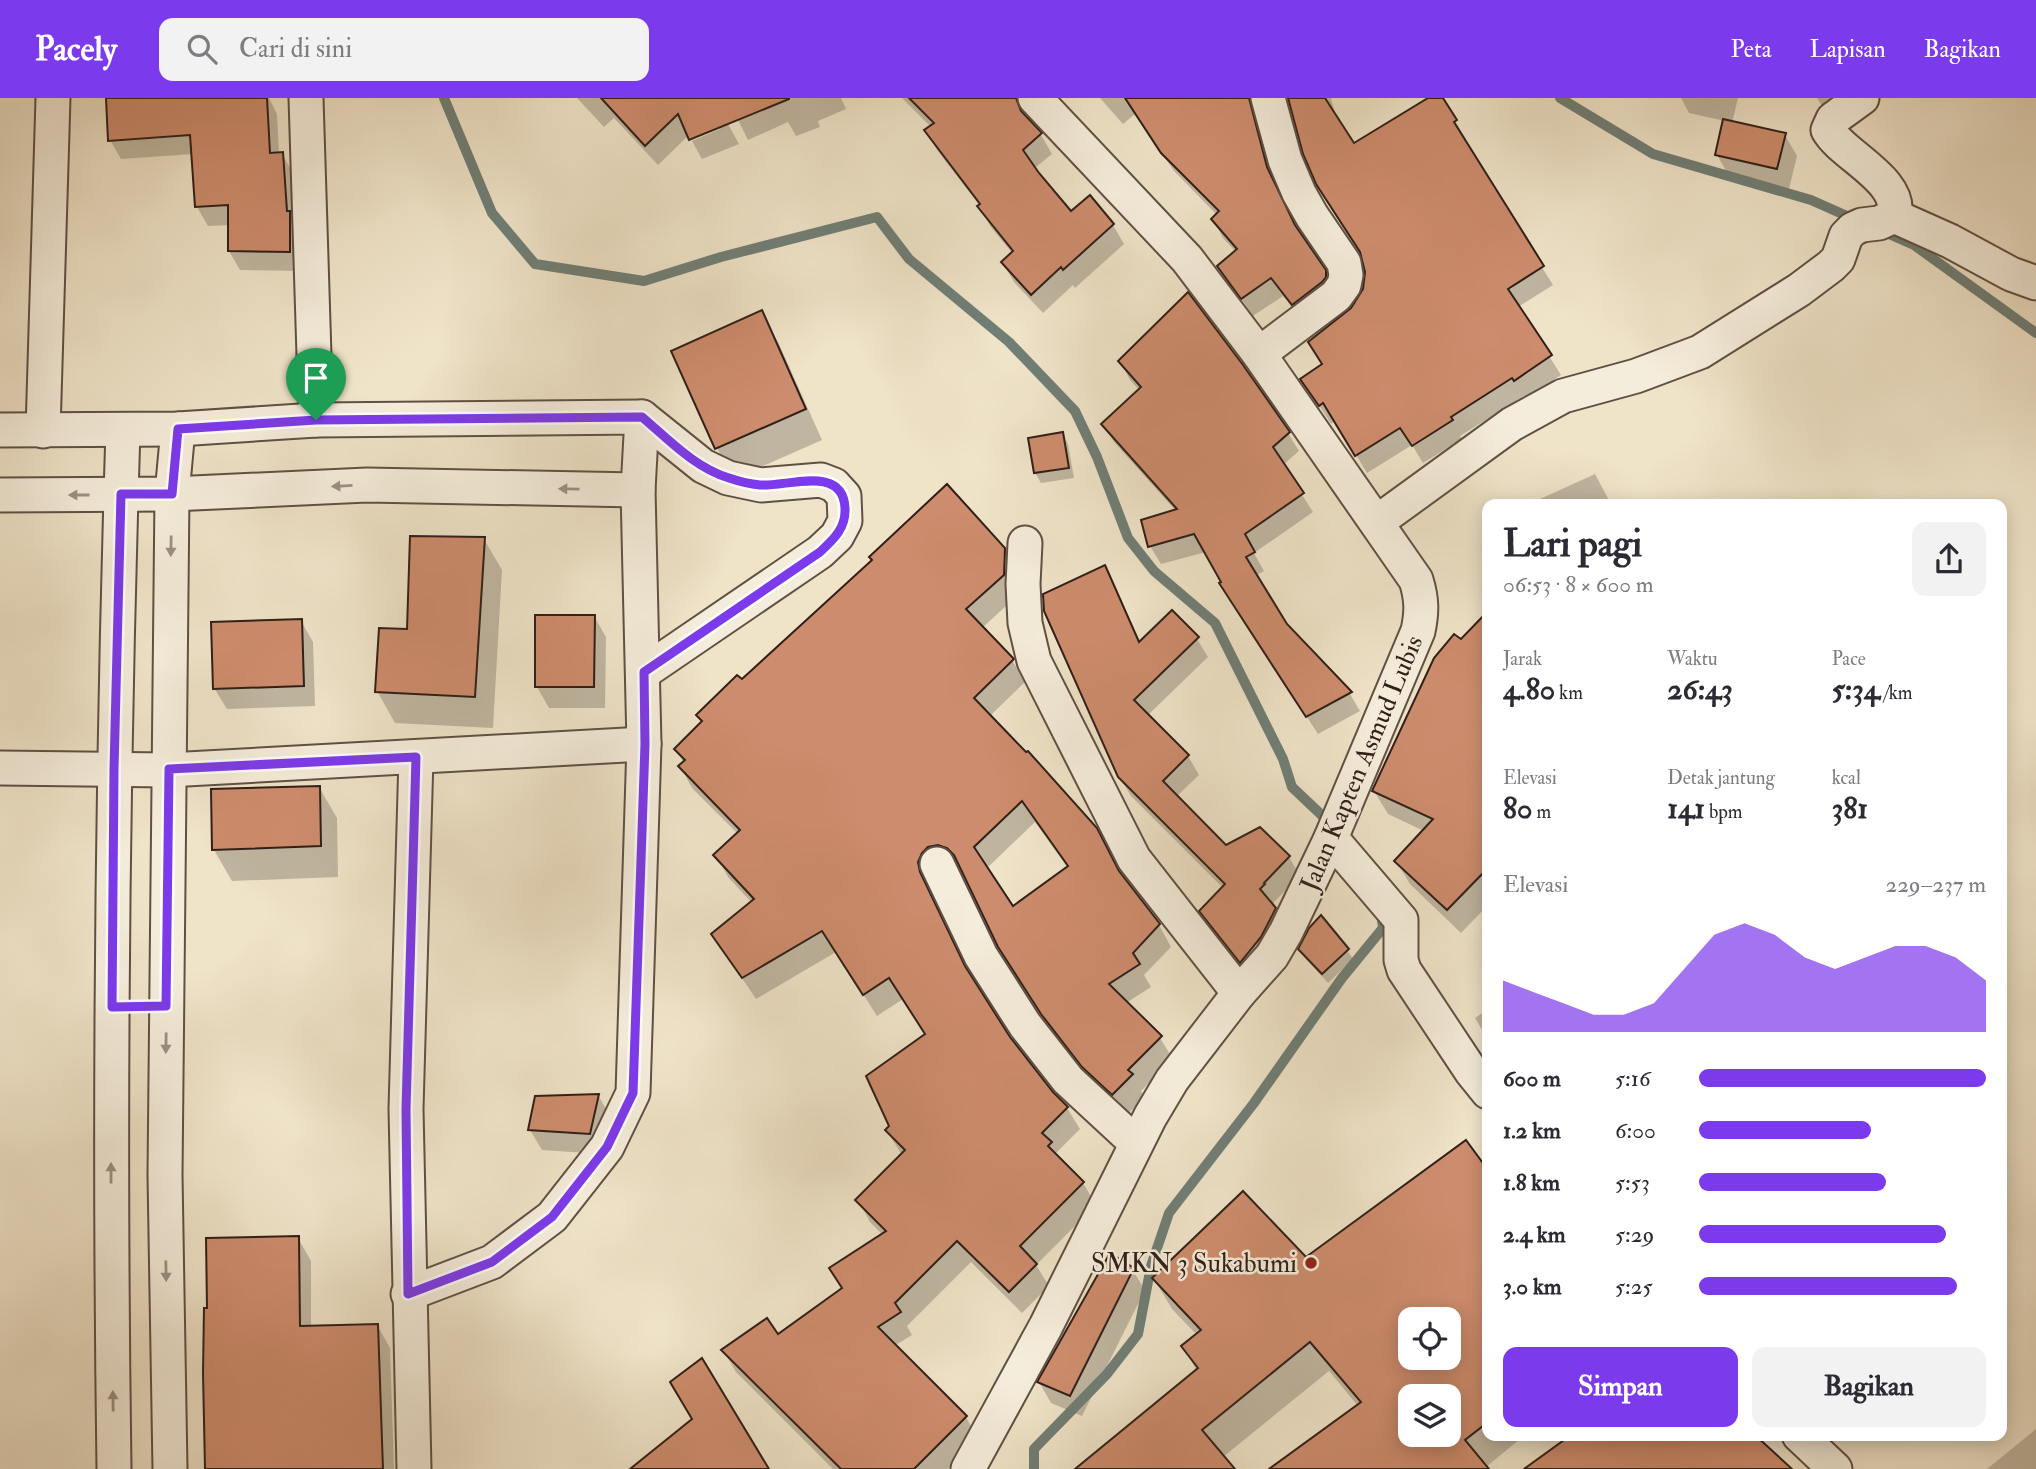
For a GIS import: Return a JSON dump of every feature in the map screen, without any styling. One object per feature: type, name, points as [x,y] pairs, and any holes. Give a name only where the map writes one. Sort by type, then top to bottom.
[{"type":"street","points":[[43,431],[53,98]]},
{"type":"street","points":[[306,98],[316,420]]},
{"type":"street","name":"Jalan Kapten Asmud Lubis","points":[[968,1469],[1046,1326],[1136,1143],[1172,1080],[1239,993],[1272,956],[1302,901],[1418,631],[1422,611],[1416,580],[1259,354],[1187,259],[1035,98]]},
{"type":"street","points":[[1259,354],[1336,296],[1344,285],[1346,275],[1344,263],[1299,193],[1285,160],[1268,98]]},
{"type":"street","points":[[1377,522],[1512,425],[1563,396],[1636,376],[1700,352],[1799,290],[1831,266],[1838,259],[1846,236],[1853,229],[1879,223],[1894,216],[1897,207],[1892,195],[1874,173],[1833,138],[1828,130],[1833,119],[1862,98]]},
{"type":"street","points":[[1894,216],[1950,241],[2011,274],[2036,283]]},
{"type":"street","points":[[0,430],[178,429],[316,420],[642,417],[702,466],[728,478],[761,485],[821,480],[834,485],[844,496],[845,509],[845,521],[837,536],[820,552],[644,672]]},
{"type":"street","points":[[408,1294],[492,1262],[552,1217],[607,1147],[633,1093],[645,744],[638,491],[642,417]]},
{"type":"street","points":[[170,1469],[164,1175],[172,494],[178,429]]},
{"type":"street","points":[[114,1469],[111,1269],[114,769],[123,430]]},
{"type":"street","points":[[0,495],[172,494],[367,485],[638,491]]},
{"type":"street","points":[[1025,543],[1025,623],[1034,661],[1135,859],[1239,993]]},
{"type":"street","points":[[0,768],[169,769],[645,744]]},
{"type":"street","points":[[414,1469],[408,1294],[406,1109],[416,757]]},
{"type":"street","points":[[1331,838],[1401,920],[1404,970],[1482,1085]]},
{"type":"street","points":[[937,864],[981,956],[1025,1025],[1068,1080],[1136,1143]]},
{"type":"street","points":[[112,1007],[166,1006]]},
{"type":"street","points":[[1806,1441],[1835,1469]]},
{"type":"building","points":[[106,98],[267,98],[270,153],[283,152],[287,211],[290,211],[290,252],[228,251],[228,205],[195,207],[190,135],[108,141]]},
{"type":"building","points":[[601,98],[789,99],[689,140],[678,114],[645,146]]},
{"type":"building","points":[[909,98],[1016,98],[1021,111],[1042,133],[1023,150],[1039,173],[1071,211],[1090,195],[1114,224],[1031,295],[1001,262],[1013,251],[977,206],[980,204],[924,130],[934,123]]},
{"type":"building","points":[[1125,98],[1249,98],[1267,167],[1295,225],[1326,270],[1326,277],[1322,282],[1292,305],[1271,278],[1241,299],[1217,266],[1237,249],[1211,219],[1219,211],[1161,153]]},
{"type":"building","points":[[1288,98],[1325,98],[1354,143],[1428,98],[1443,98],[1457,120],[1454,122],[1544,266],[1508,289],[1552,355],[1514,381],[1512,378],[1451,417],[1453,420],[1412,446],[1400,428],[1355,456],[1323,403],[1319,406],[1300,379],[1322,364],[1308,342],[1351,308],[1363,289],[1365,272],[1360,252],[1316,184],[1303,154]]},
{"type":"building","points":[[1723,119],[1786,133],[1777,169],[1715,155]]},
{"type":"building","points":[[1188,292],[1290,432],[1273,447],[1304,493],[1245,534],[1255,552],[1246,557],[1287,624],[1352,692],[1306,717],[1219,583],[1221,582],[1194,534],[1148,547],[1141,520],[1177,509],[1101,424],[1141,387],[1118,361]]},
{"type":"building","points":[[762,310],[806,409],[715,449],[671,351]]},
{"type":"building","points":[[1063,432],[1069,468],[1034,473],[1028,438]]},
{"type":"building","points":[[947,484],[1005,548],[1004,575],[966,609],[1014,659],[974,698],[1026,752],[1028,751],[1097,828],[1119,871],[1160,924],[1133,953],[1140,964],[1109,984],[1162,1036],[1128,1070],[1133,1074],[1112,1095],[1082,1067],[1041,1014],[998,947],[954,855],[947,848],[938,845],[928,847],[922,853],[918,862],[920,872],[965,966],[1010,1037],[1068,1107],[1042,1133],[1052,1142],[1048,1146],[1084,1182],[1020,1246],[1037,1264],[1009,1292],[957,1241],[895,1303],[901,1312],[878,1327],[967,1416],[914,1469],[841,1469],[721,1350],[767,1318],[778,1334],[842,1288],[829,1268],[886,1231],[855,1200],[905,1150],[885,1130],[889,1126],[866,1076],[925,1034],[889,978],[863,995],[822,931],[742,978],[711,934],[754,899],[713,855],[740,830],[678,766],[685,760],[674,749],[702,721],[696,715],[737,675],[742,679],[872,560],[869,557]],"holes":[[[1022,801],[1068,866],[1013,906],[974,847]]]},
{"type":"building","points":[[410,536],[485,537],[475,697],[375,692],[379,628],[407,629]]},
{"type":"building","points":[[1105,565],[1139,642],[1172,610],[1199,637],[1134,700],[1189,755],[1163,781],[1226,845],[1260,827],[1290,856],[1260,889],[1276,908],[1261,937],[1240,963],[1199,911],[1225,884],[1118,777],[1044,611],[1043,594]]},
{"type":"building","points":[[535,615],[595,615],[594,687],[535,687]]},
{"type":"building","points":[[1482,617],[1482,874],[1447,910],[1394,861],[1433,819],[1372,791],[1434,658],[1454,634],[1461,639]]},
{"type":"building","points":[[302,619],[304,686],[213,689],[211,622]]},
{"type":"building","points":[[320,786],[321,846],[212,850],[211,789]]},
{"type":"building","points":[[1321,915],[1349,949],[1322,974],[1298,949],[1309,928]]},
{"type":"building","points":[[599,1094],[590,1134],[528,1130],[535,1096]]},
{"type":"building","points":[[1466,1140],[1482,1162],[1482,1427],[1465,1440],[1489,1469],[1269,1469],[1361,1402],[1310,1342],[1202,1430],[1235,1469],[1075,1469],[1198,1368],[1181,1346],[1201,1330],[1152,1278],[1243,1191],[1306,1257]]},
{"type":"building","points":[[299,1236],[300,1326],[378,1324],[383,1469],[205,1469],[203,1373],[204,1308],[207,1308],[206,1238]]},
{"type":"building","points":[[1110,1253],[1134,1268],[1070,1396],[1037,1382]]},
{"type":"building","points":[[702,1358],[769,1469],[630,1469],[692,1419],[670,1382]]},
{"type":"building","points":[[1563,1441],[1762,1441],[1792,1469],[1524,1469]]},
{"type":"waterway","points":[[444,98],[492,213],[535,264],[644,281],[721,257],[877,217],[909,259],[1009,342],[1075,411],[1097,457],[1128,538],[1154,571],[1215,623],[1283,759],[1292,787],[1331,824]]},
{"type":"waterway","points":[[1560,98],[1653,154],[1811,200],[1856,220]]},
{"type":"waterway","points":[[1880,230],[1914,245],[2036,333]]},
{"type":"waterway","points":[[1034,1469],[1034,1449],[1107,1374],[1138,1334],[1151,1266],[1169,1213],[1254,1103],[1342,978],[1383,928],[1381,912]]},
{"type":"place","name":"SMKN 3 Sukabumi","points":[[1311,1263]]},
{"type":"route","points":[[642,417],[702,466],[728,478],[761,485],[821,480],[834,485],[844,496],[845,521],[837,536],[820,552],[644,672],[645,744],[633,1093],[607,1147],[552,1217],[492,1262],[408,1294],[406,1109],[416,757],[169,769],[166,1006],[112,1007],[114,769],[121,494],[172,494],[178,429],[316,420],[642,417]]}]
